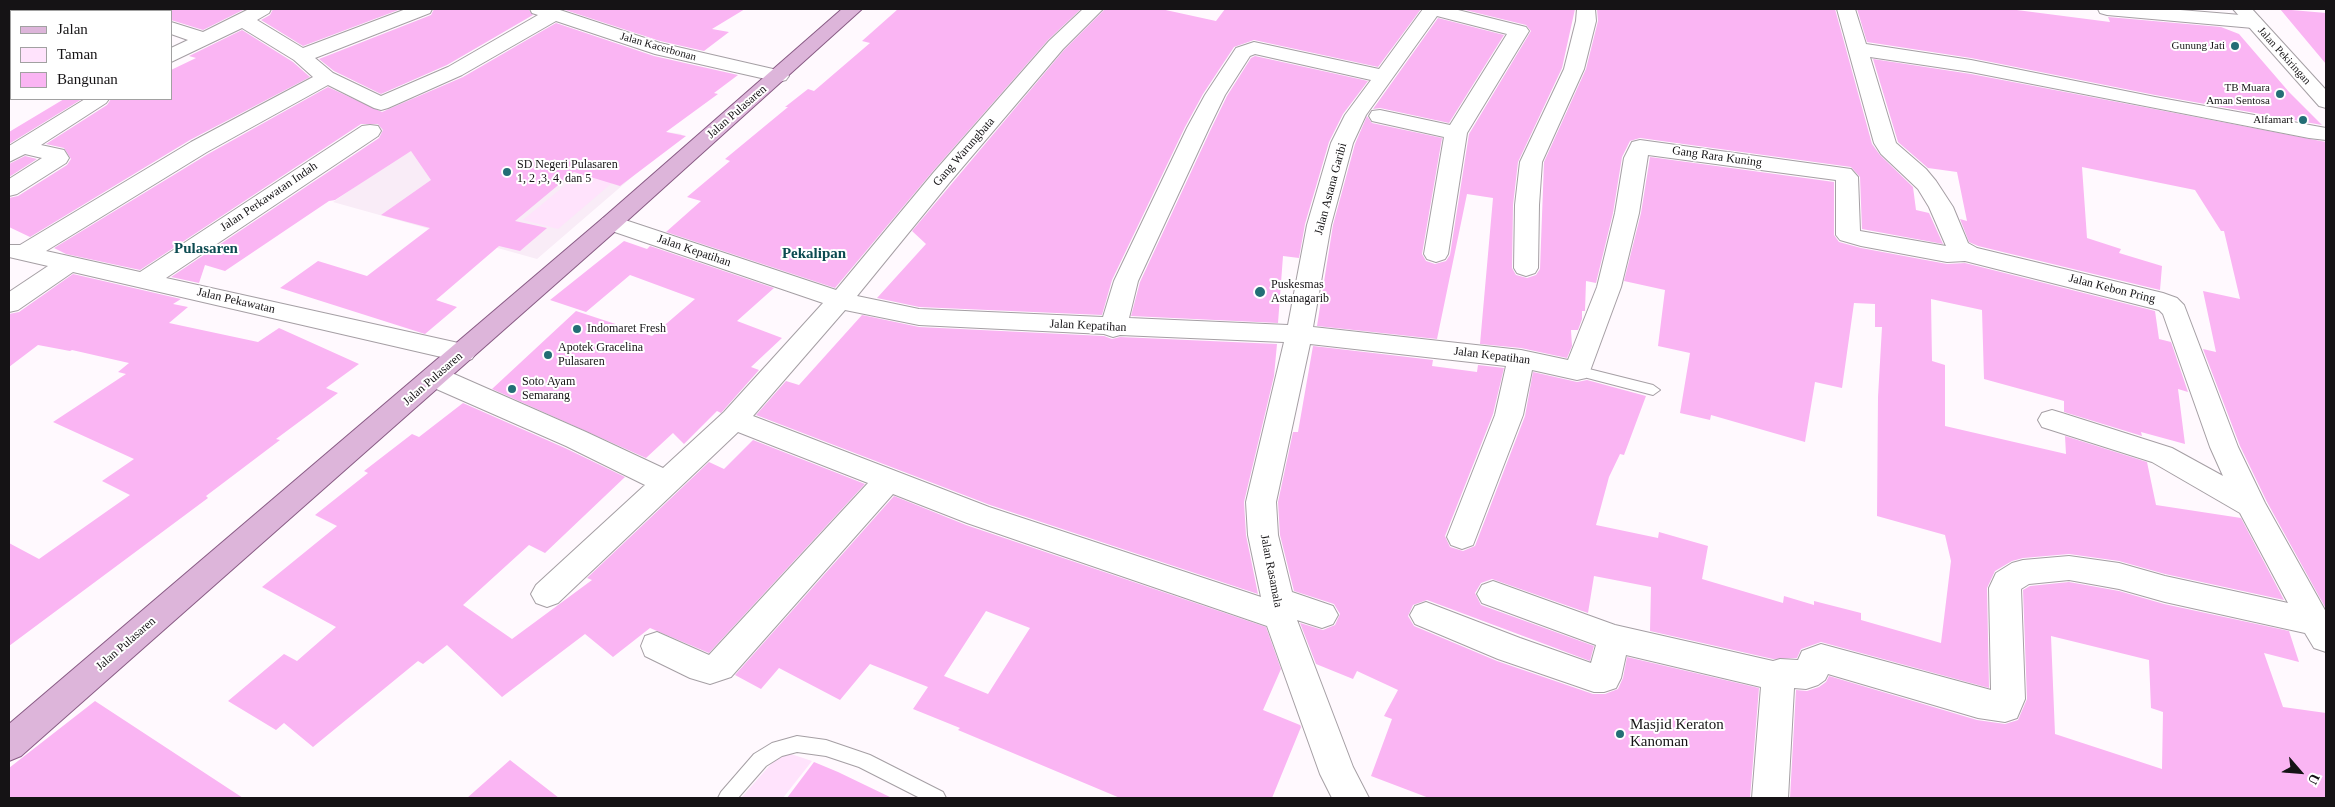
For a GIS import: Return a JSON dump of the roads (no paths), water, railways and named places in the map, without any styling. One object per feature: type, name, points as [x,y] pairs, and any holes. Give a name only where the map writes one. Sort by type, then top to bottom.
[{"type":"main road","name":"Jalan Pulasaren","points":[[9,745],[463,353],[853,9]]},
{"type":"street","points":[[172,55],[262,9]]},
{"type":"street","points":[[300,56],[423,9]]},
{"type":"street","name":"Gang Warungbata","points":[[547,594],[667,484],[734,419],[840,300],[1050,52],[1094,9]]},
{"type":"street","points":[[1432,9],[1518,31],[1456,133],[1436,254]]},
{"type":"street","name":"Jalan Astana Garibi","points":[[1299,334],[1319,226],[1342,143],[1356,115],[1432,9]]},
{"type":"street","points":[[1526,268],[1527,205],[1531,162],[1574,70],[1586,21],[1586,9]]},
{"type":"street","points":[[1846,9],[1885,143],[1889,150],[1918,174],[1928,186],[1941,207],[1958,246],[1966,253]]},
{"type":"street","points":[[2108,9],[2248,15]]},
{"type":"street","points":[[16,252],[324,78],[332,79],[381,104],[455,71],[547,11]]},
{"type":"street","name":"Jalan Kacerbonan","points":[[547,11],[655,48],[779,76]]},
{"type":"street","name":"Jalan Pekiringan","points":[[2248,15],[2322,93]]},
{"type":"street","points":[[243,20],[300,56],[324,75],[324,78]]},
{"type":"street","points":[[172,28],[204,39]]},
{"type":"street","points":[[1113,328],[1126,281],[1198,128],[1215,95],[1243,52],[1254,48],[1383,76]]},
{"type":"street","points":[[1857,49],[1972,66],[2155,103],[2326,134]]},
{"type":"street","points":[[15,151],[97,100]]},
{"type":"street","points":[[1380,116],[1456,133]]},
{"type":"street","name":"Jalan Perkawatan Indah","points":[[144,281],[370,131]]},
{"type":"street","name":"Gang Rara Kuning","points":[[1577,370],[1609,287],[1627,213],[1635,158],[1640,147],[1843,174],[1847,177],[1848,235],[1947,254],[1966,253]]},
{"type":"street","points":[[9,189],[58,158],[56,155],[15,151]]},
{"type":"street","name":"Jalan Kepatihan","points":[[612,223],[840,300],[876,310],[919,317],[1113,328],[1299,334],[1521,359],[1577,370]]},
{"type":"street","name":"Jalan Pekawatan","points":[[16,252],[463,353]]},
{"type":"street","name":"Jalan Kebon Pring","points":[[1966,253],[2154,299],[2168,304],[2176,312],[2224,447],[2251,505],[2321,630]]},
{"type":"street","points":[[9,304],[68,264]]},
{"type":"street","name":"Jalan Rasamala","points":[[1299,334],[1261,502],[1263,536],[1279,609],[1338,774],[1351,798]]},
{"type":"street","points":[[1462,537],[1509,415],[1521,359]]},
{"type":"street","points":[[435,377],[576,439],[667,484]]},
{"type":"street","points":[[734,419],[978,515],[1279,609],[1322,615]]},
{"type":"street","points":[[2052,420],[2162,455],[2251,505]]},
{"type":"street","points":[[657,646],[702,668],[710,670],[720,667],[888,480]]},
{"type":"street","points":[[1770,798],[1778,677],[1780,673],[1785,672],[1797,675],[1810,673],[1814,661],[1821,658],[1978,703],[2005,707],[2008,699],[2005,588],[2014,577],[2034,570],[2069,568],[2119,576],[2321,630]]},
{"type":"street","points":[[1493,594],[1614,638],[1778,677]]},
{"type":"street","points":[[1426,615],[1518,652],[1594,678],[1604,678],[1614,638]]},
{"type":"lane","points":[[1577,370],[1654,390]]},
{"type":"lane","points":[[727,798],[760,760],[778,749],[797,744],[826,748],[864,761],[937,798]]},
{"type":"place","name":"Gunung Jati","points":[[2235,46]]},
{"type":"place","name":"TB Muara Aman Sentosa","points":[[2280,94]]},
{"type":"place","name":"Alfamart","points":[[2303,120]]},
{"type":"place","name":"SD Negeri Pulasaren 1, 2 ,3, 4, dan 5","points":[[507,172]]},
{"type":"place","name":"Puskesmas Astanagarib","points":[[1260,292]]},
{"type":"place","name":"Indomaret Fresh","points":[[577,329]]},
{"type":"place","name":"Apotek Gracelina Pulasaren","points":[[548,355]]},
{"type":"place","name":"Soto Ayam Semarang","points":[[512,389]]},
{"type":"place","name":"Masjid Keraton Kanoman","points":[[1620,734]]},
{"type":"district","name":"Pulasaren","points":[[206,249]]},
{"type":"district","name":"Pekalipan","points":[[814,254]]}]
